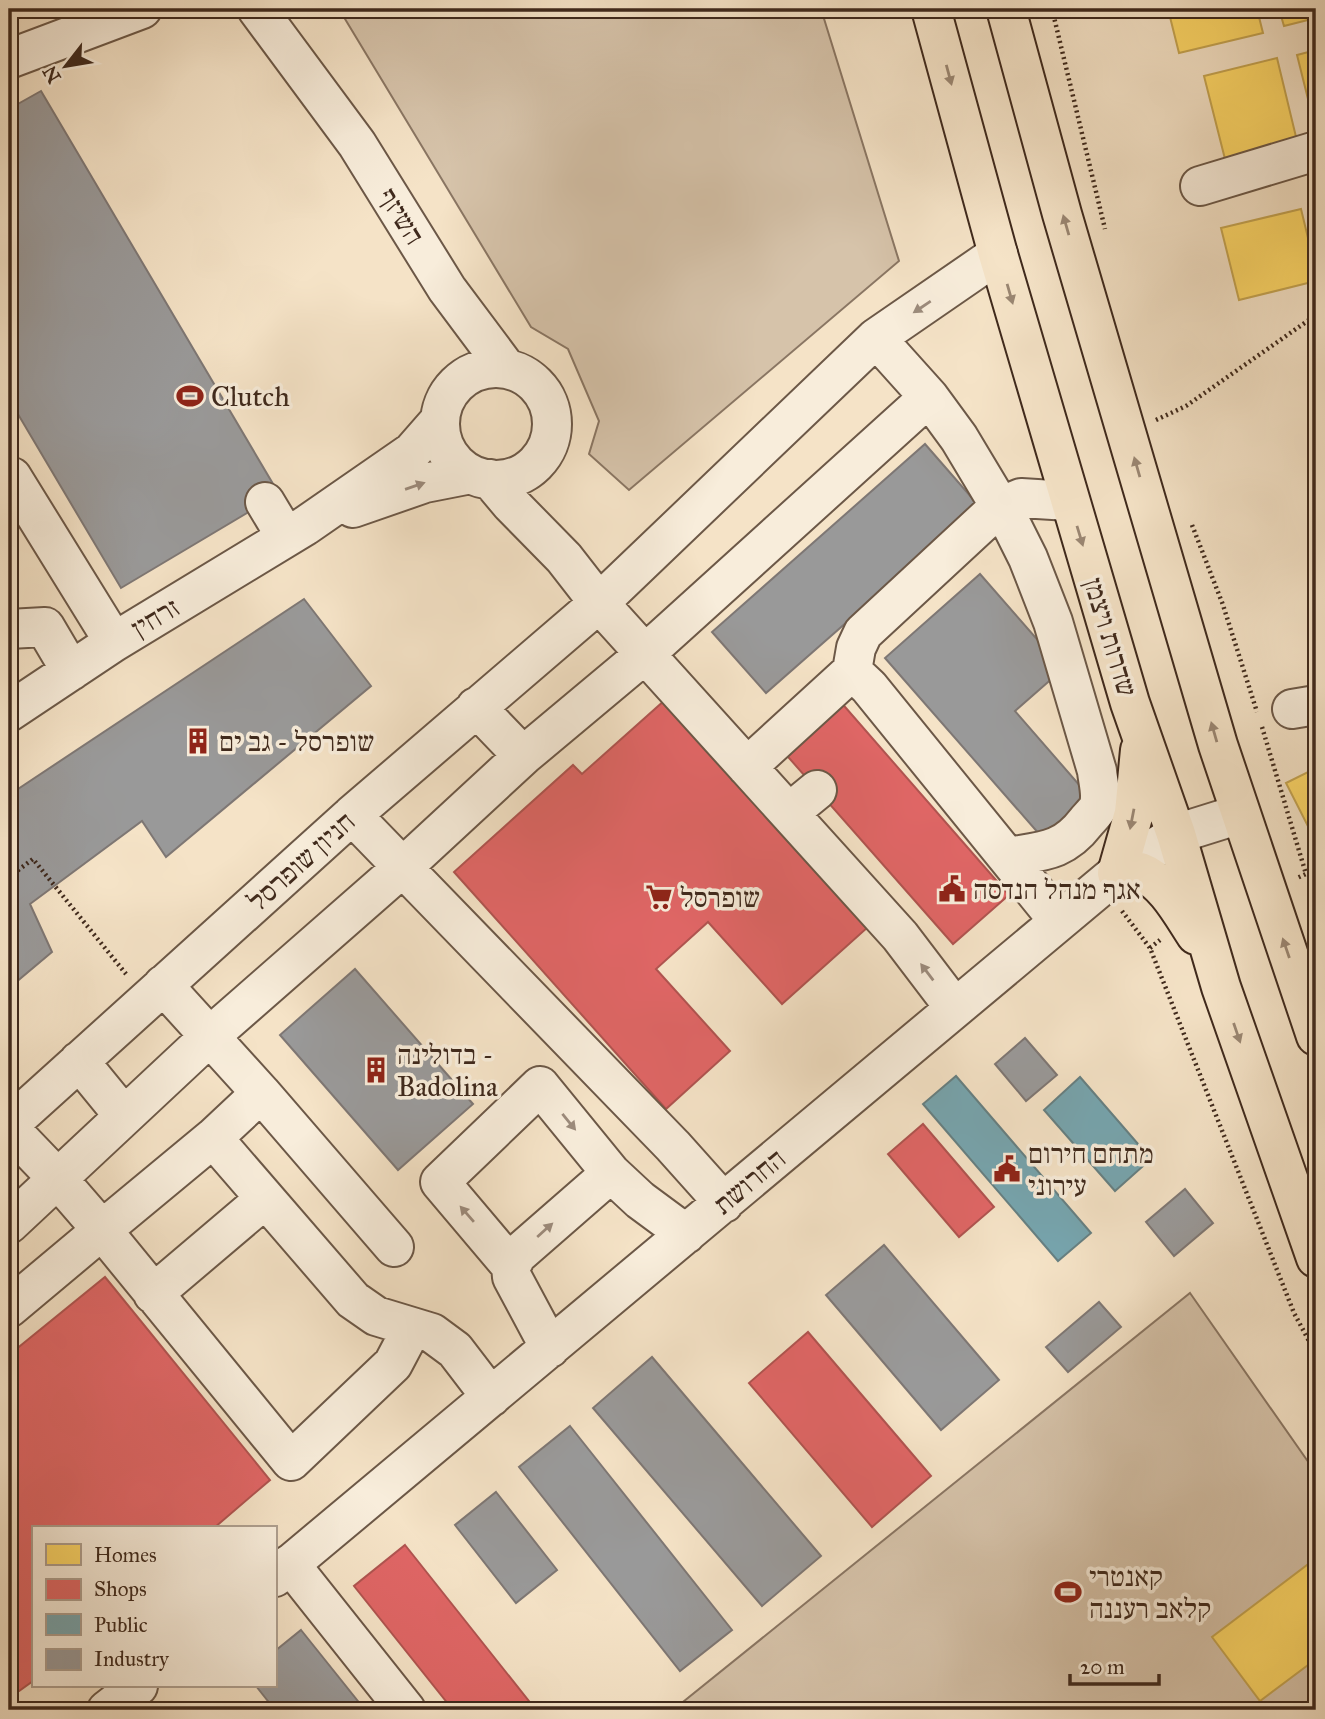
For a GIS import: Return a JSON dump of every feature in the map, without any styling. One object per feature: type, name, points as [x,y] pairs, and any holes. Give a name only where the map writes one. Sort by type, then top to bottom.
[{"type":"main road","name":"שדרות ויצמן","points":[[931,9],[998,254],[1130,704],[1176,834],[1221,987],[1316,1258]]},
{"type":"main road","points":[[1006,9],[1066,227],[1218,745],[1316,1036]]},
{"type":"main road","points":[[1110,879],[1134,813],[1139,773],[1140,752],[1130,704]]},
{"type":"main road","points":[[1110,879],[1142,872],[1169,895],[1205,951],[1221,987]]},
{"type":"street","points":[[9,59],[142,9]]},
{"type":"street","name":"השיזף","points":[[257,9],[357,144],[447,289],[506,368]]},
{"type":"street","name":"השיזף","points":[[290,9],[357,144]]},
{"type":"street","points":[[1200,186],[1316,151]]},
{"type":"street","name":"חניון שופרסל","points":[[9,1127],[352,815],[599,603],[876,338],[998,254]]},
{"type":"street","name":"השיזף","points":[[447,289],[461,355],[462,379]]},
{"type":"street","points":[[876,338],[929,397],[959,438],[1028,558],[1053,622],[1097,772],[1100,794],[1098,807],[1071,840],[1060,847],[1008,857]]},
{"type":"street","points":[[487,368],[506,368],[523,375],[537,386],[547,401],[552,418],[550,436],[543,454],[532,467],[516,476],[498,480],[463,470],[450,456],[442,439],[440,420],[444,401],[454,385],[469,374],[487,368]]},
{"type":"street","points":[[9,1224],[209,1037],[403,867],[523,756],[646,654],[929,397]]},
{"type":"street","name":"זרחין","points":[[9,712],[114,642],[295,531],[412,452],[440,420]]},
{"type":"street","points":[[532,467],[564,558]]},
{"type":"street","points":[[481,476],[564,558],[599,603],[747,767],[803,802],[954,1007]]},
{"type":"street","name":"זרחין","points":[[295,531],[425,483],[481,476]]},
{"type":"street","points":[[9,479],[12,477],[114,642]]},
{"type":"street","points":[[747,767],[852,671],[856,648],[863,633],[999,507],[1021,498],[1069,501]]},
{"type":"street","points":[[265,502],[295,531]]},
{"type":"street","points":[[9,629],[45,627],[71,671]]},
{"type":"street","points":[[852,671],[869,687],[1058,920]]},
{"type":"street","points":[[476,707],[523,756]]},
{"type":"street","name":"החרושת","points":[[283,1571],[1058,920],[1110,879],[1176,834],[1240,814]]},
{"type":"street","points":[[352,815],[673,1146],[724,1203]]},
{"type":"street","points":[[155,993],[209,1037],[394,1247]]},
{"type":"street","points":[[79,1061],[124,1116]]},
{"type":"street","points":[[511,1266],[440,1182],[540,1086],[611,1173],[640,1200],[686,1234]]},
{"type":"street","points":[[9,1308],[213,1138],[261,1093]]},
{"type":"street","points":[[9,1127],[102,1230],[291,1461],[393,1364],[412,1328]]},
{"type":"street","points":[[213,1138],[353,1300],[376,1316],[432,1333],[455,1350],[491,1397]]},
{"type":"street","points":[[550,1348],[512,1277],[511,1266],[517,1255],[611,1173]]},
{"type":"street","points":[[153,1294],[265,1199]]},
{"type":"street","points":[[283,1571],[406,1710]]},
{"type":"street","points":[[107,1710],[135,1688]]},
{"type":"path","points":[[1052,9],[1106,235]]},
{"type":"path","points":[[1186,406],[1316,315]]},
{"type":"path","points":[[1189,519],[1223,605],[1290,713],[1306,874],[1291,881]]},
{"type":"path","points":[[1218,745],[1290,713]]},
{"type":"path","points":[[9,877],[33,859],[155,993]]},
{"type":"path","points":[[1110,879],[1150,948],[1294,1313],[1316,1354]]},
{"type":"shaded area","points":[[339,9],[821,9],[899,261],[629,490],[589,454],[599,421],[568,349],[531,327]]},
{"type":"shaded area","name":"קאנטרי קלאב רעננה","points":[[1190,1293],[1316,1473],[1316,1710],[673,1710]]},
{"type":"building: Homes","points":[[1168,9],[1257,9],[1263,33],[1179,53]]},
{"type":"building: Homes","points":[[1279,9],[1316,9],[1316,18],[1284,26]]},
{"type":"building: Homes","points":[[1316,50],[1316,126],[1315,127],[1297,55]]},
{"type":"building: Homes","points":[[1277,58],[1297,141],[1225,159],[1204,76]]},
{"type":"building: Homes","points":[[1301,209],[1316,281],[1239,300],[1221,228]]},
{"type":"building: Homes","points":[[1316,768],[1316,842],[1286,783]]},
{"type":"building: Homes","points":[[1311,1562],[1316,1569],[1316,1659],[1260,1701],[1212,1637]]},
{"type":"building: Shops","name":"שופרסל","points":[[665,700],[868,927],[782,1004],[708,922],[656,969],[730,1051],[666,1109],[454,872],[573,765],[582,774]]},
{"type":"building: Shops","points":[[839,700],[1009,895],[953,944],[782,750]]},
{"type":"building: Shops","points":[[923,1124],[994,1207],[959,1237],[888,1154]]},
{"type":"building: Shops","points":[[105,1277],[270,1480],[216,1526],[32,1526],[32,1682],[9,1694],[9,1355]]},
{"type":"building: Shops","points":[[808,1332],[931,1476],[872,1527],[749,1383]]},
{"type":"building: Shops","points":[[405,1545],[536,1710],[453,1710],[354,1586]]},
{"type":"building: Public","name":"מתחם חירום עירוני","points":[[956,1076],[1091,1233],[1058,1261],[923,1104]]},
{"type":"building: Public","name":"מתחם חירום עירוני","points":[[1080,1077],[1151,1159],[1115,1191],[1044,1110]]},
{"type":"building: Industry","points":[[41,91],[279,494],[121,588],[9,399],[9,109]]},
{"type":"building: Industry","points":[[925,444],[979,506],[766,693],[712,632]]},
{"type":"building: Industry","points":[[980,574],[1063,669],[1015,711],[1094,802],[1047,843],[885,658]]},
{"type":"building: Industry","name":"שופרסל - גב ים","points":[[304,599],[371,686],[166,857],[142,821],[30,904],[52,952],[9,988],[9,795]]},
{"type":"building: Industry","name":"בדולינה - Badolina","points":[[355,969],[473,1104],[398,1170],[280,1035]]},
{"type":"building: Industry","points":[[1025,1038],[1057,1075],[1026,1101],[995,1064]]},
{"type":"building: Industry","points":[[1185,1189],[1213,1223],[1174,1256],[1146,1222]]},
{"type":"building: Industry","points":[[884,1245],[999,1380],[941,1430],[826,1295]]},
{"type":"building: Industry","points":[[1099,1302],[1121,1327],[1068,1372],[1046,1347]]},
{"type":"building: Industry","points":[[652,1357],[821,1556],[762,1606],[593,1408]]},
{"type":"building: Industry","points":[[570,1426],[732,1630],[680,1671],[519,1467]]},
{"type":"building: Industry","points":[[496,1492],[557,1570],[516,1603],[455,1525]]},
{"type":"building: Industry","points":[[301,1630],[365,1710],[275,1710],[258,1688],[276,1688],[276,1650]]},
{"type":"place","name":"Clutch","points":[[190,396]]},
{"type":"place","name":"שופרסל - גב ים","points":[[198,741]]},
{"type":"place","name":"אגף מנהל הנדסה","points":[[952,889]]},
{"type":"place","name":"שופרסל","points":[[659,897]]},
{"type":"place","name":"בדולינה - Badolina","points":[[376,1070]]},
{"type":"place","name":"מתחם חירום עירוני","points":[[1007,1169]]},
{"type":"place","name":"קאנטרי קלאב רעננה","points":[[1068,1592]]}]
